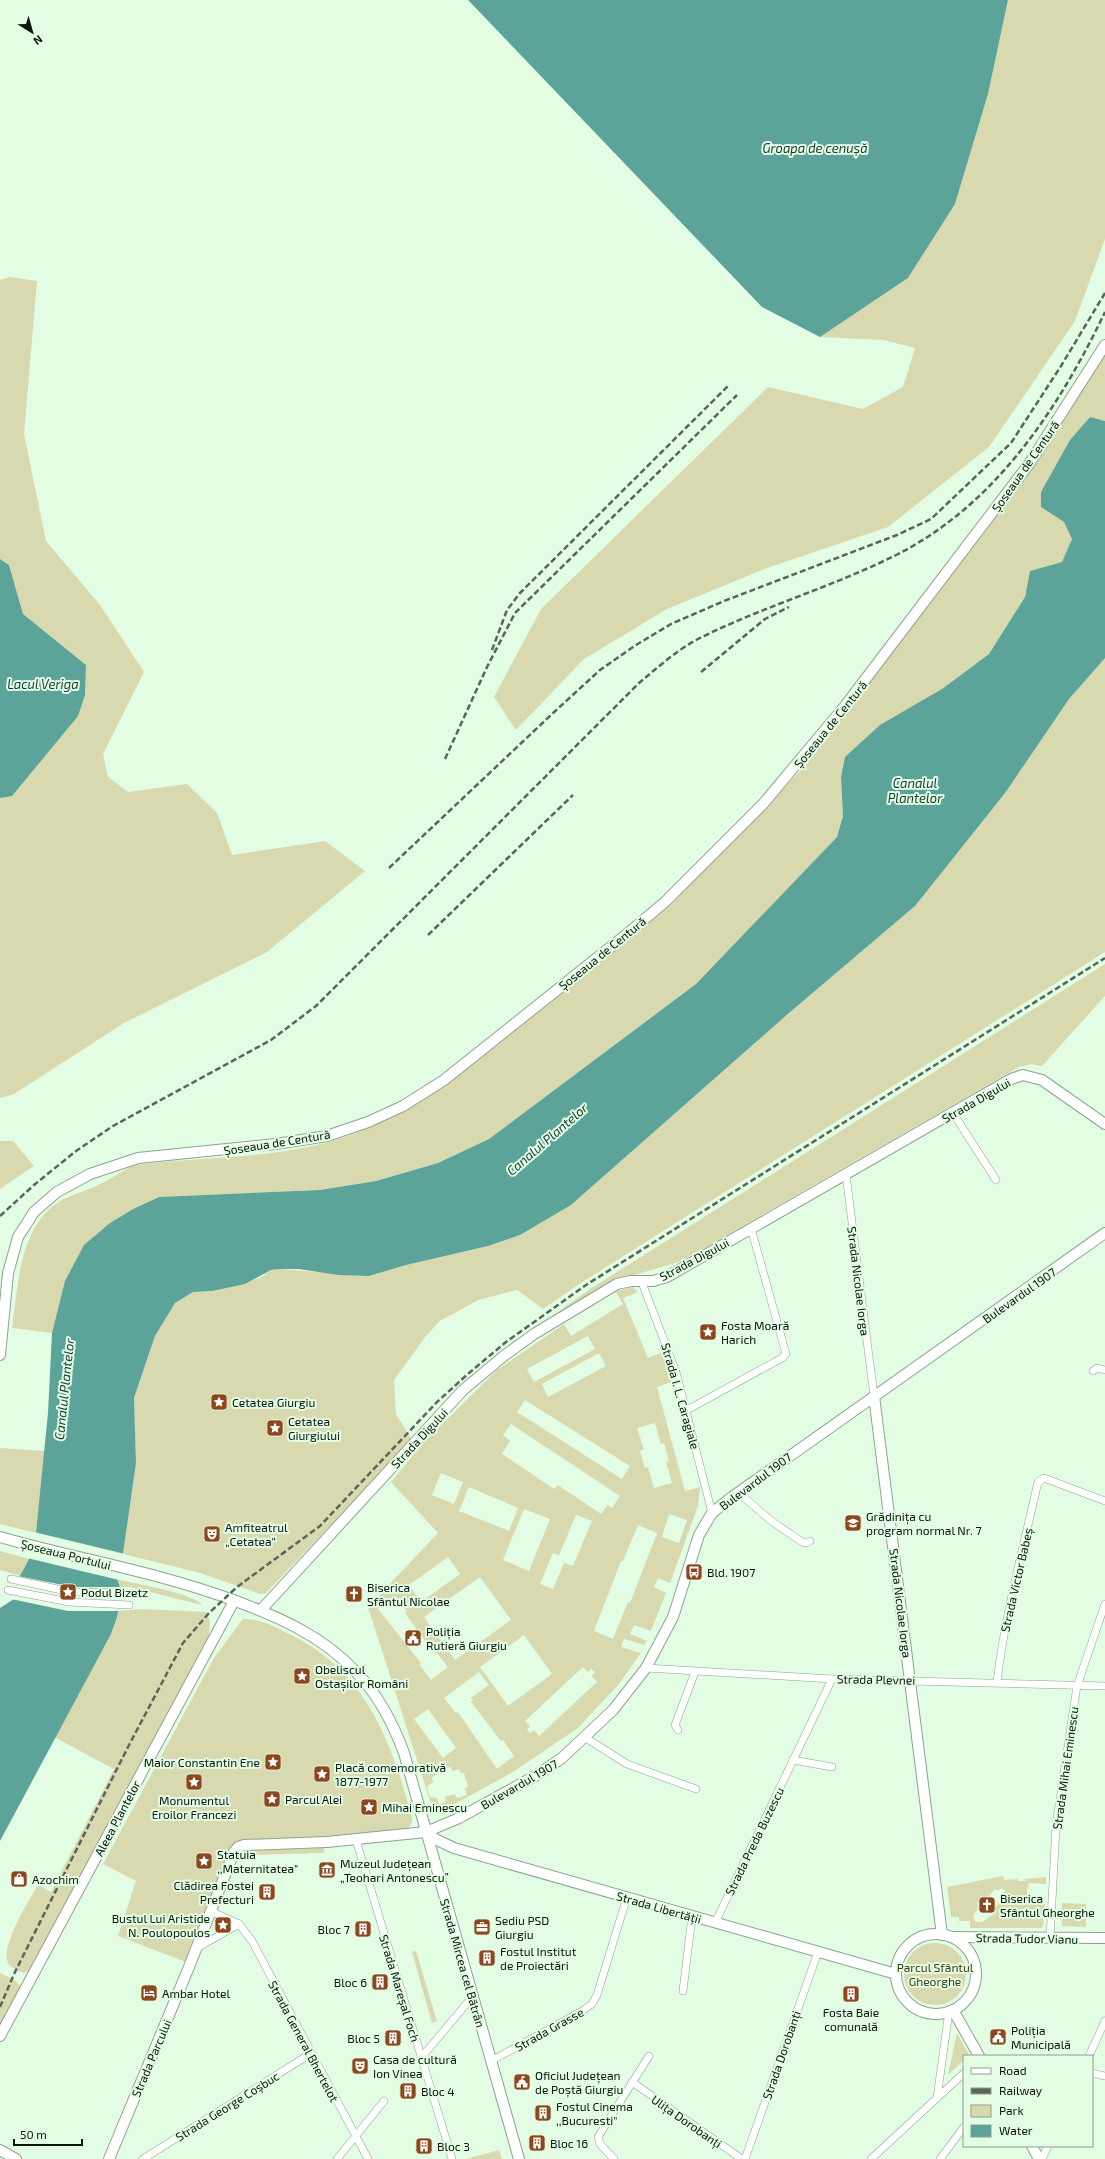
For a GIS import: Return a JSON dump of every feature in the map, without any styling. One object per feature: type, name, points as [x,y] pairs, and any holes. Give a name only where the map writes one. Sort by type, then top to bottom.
[{"type":"main road","name":"Șoseaua de Centură","points":[[0,1355],[8,1272],[18,1237],[34,1212],[57,1192],[90,1174],[138,1158],[276,1144],[327,1136],[368,1122],[403,1106],[444,1080],[665,902],[763,804],[835,720],[1029,464],[1105,345]]},
{"type":"main road","name":"Strada Digului","points":[[260,1610],[463,1390],[505,1355],[544,1327],[617,1284],[641,1280],[653,1281],[667,1277],[1011,1080],[1023,1075],[1042,1080],[1105,1124]]},
{"type":"main road","name":"Bulevardul 1907","points":[[356,1840],[426,1832],[459,1818],[537,1775],[562,1758],[586,1738],[625,1697],[646,1668],[673,1617],[699,1535],[712,1513],[738,1492],[1105,1234]]},
{"type":"main road","name":"Strada Nicolae Iorga","points":[[874,1396],[910,1680],[946,1936]]},
{"type":"main road","name":"Șoseaua Portului","points":[[0,1537],[23,1544],[132,1570]]},
{"type":"main road","name":"Strada Mircea cel Bătrân","points":[[132,1570],[187,1583],[260,1610],[302,1630],[323,1643],[349,1665],[369,1688],[389,1717],[404,1753],[519,2159]]},
{"type":"main road","name":"Aleea Plantelor","points":[[0,2036],[234,1600]]},
{"type":"main road","name":"Strada Libertății","points":[[426,1832],[437,1840],[454,1848],[896,1974]]},
{"type":"main road","name":"Strada Parcului","points":[[109,2159],[234,1852],[244,1845],[356,1840]]},
{"type":"main road","points":[[925,1936],[946,1936],[959,1942],[967,1950],[974,1962],[975,1973],[970,1994],[964,2002],[951,2011],[931,2014],[913,2007],[899,1990],[896,1974],[899,1958],[909,1945],[925,1936]]},
{"type":"main road","name":"Strada Tudor Vianu","points":[[946,1936],[1105,1938]]},
{"type":"main road","points":[[951,2011],[978,2055]]},
{"type":"main road","points":[[1033,2147],[1040,2159]]},
{"type":"main road","points":[[0,2150],[16,2159]]},
{"type":"street","points":[[953,1113],[996,1180]]},
{"type":"street","name":"Strada Nicolae Iorga","points":[[846,1175],[874,1396]]},
{"type":"street","points":[[687,1410],[782,1358],[786,1354],[751,1228]]},
{"type":"street","name":"Strada I. L. Caragiale","points":[[641,1280],[669,1350],[687,1410],[712,1513]]},
{"type":"street","points":[[1093,1371],[1097,1368],[1105,1370]]},
{"type":"street","name":"Strada Victor Babeș","points":[[997,1682],[1009,1602],[1020,1566],[1038,1482],[1040,1479],[1044,1478],[1105,1501]]},
{"type":"street","points":[[738,1492],[770,1520],[802,1542],[806,1543],[810,1541]]},
{"type":"street","points":[[11,1579],[71,1592],[129,1594]]},
{"type":"street","points":[[8,1590],[69,1602],[129,1605]]},
{"type":"street","name":"Strada Mihai Eminescu","points":[[1050,1938],[1056,1826],[1077,1686],[1105,1604]]},
{"type":"street","name":"Strada Plevnei","points":[[646,1668],[832,1679],[997,1682],[1105,1686]]},
{"type":"street","points":[[678,1730],[675,1725],[695,1672]]},
{"type":"street","name":"Strada Preda Buzescu","points":[[715,1923],[832,1679]]},
{"type":"street","points":[[586,1738],[627,1764],[696,1789]]},
{"type":"street","points":[[793,1760],[832,1767]]},
{"type":"street","name":"Strada Mareșal Foch","points":[[356,1840],[452,2159]]},
{"type":"street","name":"Strada Grasse","points":[[491,2060],[592,2004],[601,1982],[627,1897]]},
{"type":"street","name":"Strada General Bhertelot","points":[[210,1912],[238,1924],[252,1941],[310,2054],[368,2159]]},
{"type":"street","points":[[683,1991],[692,1916]]},
{"type":"street","points":[[196,1948],[238,1924]]},
{"type":"street","name":"Strada Dorobanți","points":[[743,2159],[818,1952]]},
{"type":"street","points":[[421,2058],[472,1996]]},
{"type":"street","points":[[937,2098],[951,2011]]},
{"type":"street","points":[[1089,2055],[1105,2021]]},
{"type":"street","name":"Strada George Coșbuc","points":[[143,2159],[310,2054]]},
{"type":"street","points":[[614,2159],[600,2144],[598,2137],[649,2056]]},
{"type":"street","points":[[1093,2073],[1105,2076]]},
{"type":"street","points":[[871,2159],[963,2074]]},
{"type":"street","name":"Ulița Dorobanți","points":[[632,2082],[743,2159]]},
{"type":"street","points":[[337,2159],[384,2101]]},
{"type":"street","points":[[940,2159],[963,2128]]},
{"type":"street","points":[[1040,2159],[1047,2147]]},
{"type":"green space","points":[[1008,0],[1105,0],[1105,239],[1075,321],[989,447],[888,527],[767,568],[667,609],[584,659],[516,730],[494,697],[541,609],[768,387],[863,409],[903,387],[915,348],[883,340],[820,337],[908,278],[955,204],[988,94]]},
{"type":"green space","points":[[10,277],[37,281],[24,434],[46,541],[100,605],[144,672],[103,754],[108,777],[128,792],[187,784],[217,813],[232,855],[325,841],[365,871],[267,952],[124,1023],[14,1094],[0,1098],[0,798],[12,796],[85,695],[86,665],[23,614],[9,565],[0,559],[0,280]]},
{"type":"green space","points":[[1105,355],[1105,421],[1089,417],[1041,507],[1064,522],[1072,539],[1062,562],[1030,571],[1025,597],[989,654],[942,689],[841,777],[843,816],[837,837],[696,984],[489,1139],[438,1163],[376,1181],[320,1190],[159,1197],[133,1209],[110,1223],[59,1308],[52,1333],[12,1328],[22,1260],[28,1243],[44,1214],[57,1203],[101,1184],[133,1165],[233,1157],[284,1151],[332,1141],[375,1125],[441,1088],[671,905],[806,765],[1026,478]]},
{"type":"green space","points":[[1105,658],[1105,952],[584,1281],[543,1309],[517,1290],[478,1300],[440,1321],[426,1336],[394,1380],[396,1414],[412,1440],[265,1594],[260,1594],[200,1573],[123,1554],[136,1463],[134,1398],[155,1336],[164,1318],[175,1303],[193,1292],[212,1291],[260,1278],[271,1270],[279,1269],[369,1276],[406,1265],[488,1246],[520,1235],[571,1205],[789,1013],[915,906],[1069,699]]},
{"type":"green space","points":[[1105,964],[1105,996],[1042,1066],[1031,1064],[1019,1067],[682,1261],[614,1281],[553,1318],[551,1317],[590,1289]]},
{"type":"green space","points":[[0,1141],[13,1141],[34,1166],[0,1189]]},
{"type":"green space","points":[[633,1287],[638,1292],[623,1298],[648,1358],[663,1352],[671,1382],[657,1387],[685,1491],[700,1487],[698,1506],[670,1583],[658,1578],[654,1587],[666,1593],[651,1631],[634,1625],[630,1634],[647,1641],[644,1645],[624,1639],[621,1647],[641,1653],[619,1684],[578,1728],[513,1772],[438,1813],[433,1810],[368,1607],[438,1533],[391,1482],[425,1441],[497,1370],[564,1324],[571,1336],[623,1304],[616,1292]],"holes":[[[588,1336],[595,1349],[534,1382],[527,1369]],[[599,1353],[606,1366],[548,1397],[542,1384]],[[525,1400],[630,1466],[622,1479],[517,1412]],[[655,1423],[661,1444],[664,1443],[669,1461],[666,1462],[672,1483],[654,1488],[648,1467],[645,1468],[640,1451],[644,1449],[637,1428]],[[511,1424],[620,1496],[612,1508],[607,1505],[601,1514],[558,1485],[554,1489],[502,1454],[510,1441],[503,1435]],[[441,1473],[463,1482],[454,1504],[432,1495]],[[469,1487],[518,1508],[509,1531],[459,1511]],[[524,1509],[550,1519],[529,1571],[503,1560]],[[669,1514],[687,1520],[679,1543],[662,1537]],[[576,1515],[592,1521],[573,1566],[564,1563],[553,1589],[540,1584],[553,1553],[559,1555]],[[638,1525],[657,1533],[630,1603],[628,1602],[613,1639],[594,1631],[621,1561],[623,1561]],[[448,1557],[460,1574],[421,1602],[409,1585]],[[480,1577],[511,1620],[455,1660],[424,1617]],[[395,1596],[407,1612],[405,1613],[434,1653],[436,1652],[448,1667],[431,1680],[419,1664],[421,1663],[378,1609]],[[524,1635],[552,1674],[508,1706],[480,1667]],[[583,1667],[588,1672],[591,1669],[595,1672],[592,1676],[597,1682],[539,1736],[534,1730],[530,1733],[527,1730],[530,1726],[525,1721]],[[479,1672],[489,1685],[471,1698],[473,1700],[471,1702],[501,1741],[503,1740],[514,1756],[497,1769],[458,1712],[456,1713],[444,1698]],[[428,1709],[456,1748],[443,1758],[414,1719]],[[451,1767],[452,1771],[459,1769],[461,1773],[464,1773],[468,1787],[465,1788],[467,1795],[457,1798],[455,1794],[445,1797],[446,1802],[439,1804],[437,1798],[430,1797],[427,1787],[433,1782],[432,1777],[439,1774],[438,1770]]]},
{"type":"green space","points":[[0,1448],[45,1451],[36,1533],[0,1524]]},
{"type":"green space","points":[[0,1551],[29,1559],[20,1576],[0,1570]]},
{"type":"green space","points":[[117,1579],[175,1592],[196,1600],[202,1605],[130,1587],[121,1587]]},
{"type":"green space","points":[[141,1609],[206,1612],[210,1621],[209,1638],[29,1970],[24,1973],[15,1969],[8,1963],[8,1946],[12,1935],[28,1901],[38,1885],[51,1892],[114,1769],[54,1737],[111,1634],[119,1611]]},
{"type":"green space","name":"Parcul Alei","points":[[243,1619],[255,1620],[267,1624],[316,1649],[338,1667],[356,1688],[372,1711],[395,1762],[412,1818],[412,1822],[409,1827],[411,1835],[238,1847],[191,1964],[118,1936],[136,1881],[103,1864],[214,1658]]},
{"type":"green space","points":[[324,1848],[324,1853],[244,1855],[250,1850]]},
{"type":"green space","points":[[1003,1876],[1004,1880],[1018,1879],[1018,1881],[1046,1877],[1046,1884],[1029,1883],[1027,1891],[1028,1904],[1045,1904],[1043,1926],[1041,1928],[970,1928],[970,1921],[959,1921],[959,1917],[951,1917],[947,1887]],"holes":[[[1001,1888],[1005,1891],[1002,1895],[1005,1897],[995,1908],[996,1913],[982,1922],[976,1922],[973,1917],[978,1908],[977,1903],[980,1900],[986,1900],[995,1889],[998,1891]]]},
{"type":"green space","points":[[1062,1903],[1086,1904],[1086,1927],[1062,1926]]},
{"type":"green space","name":"Parcul Sfântul Gheorghe","points":[[935,1943],[947,1946],[957,1952],[963,1962],[966,1974],[963,1986],[957,1996],[947,2002],[935,2005],[923,2002],[913,1996],[907,1986],[904,1974],[907,1962],[913,1952],[923,1946]]},
{"type":"green space","points":[[416,1951],[437,2021],[432,2023],[412,1952]]},
{"type":"green space","points":[[0,1973],[16,1981],[20,1986],[0,2028]]},
{"type":"green space","points":[[957,2033],[969,2055],[963,2055],[963,2061],[948,2075]]},
{"type":"green space","points":[[499,2150],[502,2159],[466,2159]]},
{"type":"water","name":"Groapa de cenușă","points":[[468,0],[1008,0],[988,94],[955,204],[908,278],[820,337],[762,307]]},
{"type":"water","name":"Canalul Plantelor","points":[[1090,417],[1105,421],[1105,658],[1069,699],[1005,793],[915,906],[789,1013],[571,1205],[520,1235],[488,1246],[406,1265],[369,1276],[338,1275],[299,1269],[271,1270],[245,1284],[212,1291],[193,1292],[175,1303],[155,1336],[134,1398],[136,1463],[123,1554],[117,1579],[120,1586],[121,1599],[116,1621],[111,1634],[0,1841],[0,1608],[14,1599],[20,1576],[29,1559],[36,1533],[48,1413],[52,1333],[65,1281],[84,1245],[110,1223],[133,1209],[159,1197],[320,1190],[376,1181],[438,1163],[489,1139],[696,984],[837,837],[843,816],[841,777],[845,757],[880,725],[942,689],[989,654],[1025,597],[1030,571],[1062,562],[1072,539],[1064,522],[1041,507],[1041,492],[1070,440]]},
{"type":"water","name":"Lacul Veriga","points":[[0,559],[9,565],[23,614],[86,665],[85,695],[78,716],[12,796],[0,798]]},
{"type":"pier","points":[[34,1532],[125,1554],[119,1580],[27,1558]]},
{"type":"pier","name":"Podul Bizetz","points":[[18,1576],[73,1587],[123,1587],[121,1611],[68,1611],[11,1599]]},
{"type":"railway","points":[[389,868],[600,670],[636,645],[671,624],[724,601],[897,535],[931,519],[1011,443],[1061,366],[1105,293]]},
{"type":"railway","points":[[0,1216],[34,1185],[76,1151],[113,1126],[271,1040],[316,1006],[639,683],[674,654],[696,640],[721,628],[848,577],[898,554],[933,533],[965,509],[994,481],[1021,450],[1045,418],[1087,348],[1105,312]]},
{"type":"railway","points":[[492,650],[507,610],[520,593],[728,386]]},
{"type":"railway","points":[[445,759],[487,667],[515,613],[737,395]]},
{"type":"railway","points":[[701,672],[765,619],[789,607]]},
{"type":"railway","points":[[428,935],[573,795]]},
{"type":"railway","points":[[0,2007],[14,1974],[129,1745],[183,1643],[209,1613],[237,1587],[320,1526],[437,1402],[506,1342],[586,1285],[1105,958]]},
{"type":"place","name":"Fosta Moară Harich","points":[[708,1332]]},
{"type":"place","name":"Cetatea Giurgiu","points":[[219,1402]]},
{"type":"place","name":"Cetatea Giurgiului","points":[[275,1428]]},
{"type":"place","name":"Grădinița cu program normal Nr. 7","points":[[853,1523]]},
{"type":"place","name":"Amfiteatrul „Cetatea“","points":[[212,1534]]},
{"type":"place","name":"Bld. 1907","points":[[694,1572]]},
{"type":"place","name":"Podul Bizetz","points":[[68,1592]]},
{"type":"place","name":"Biserica Sfântul Nicolae","points":[[354,1594]]},
{"type":"place","name":"Poliția Rutieră Giurgiu","points":[[413,1638]]},
{"type":"place","name":"Obeliscul Ostașilor Români","points":[[302,1676]]},
{"type":"place","name":"Maior Constantin Ene","points":[[273,1762]]},
{"type":"place","name":"Placă comemorativă 1877-1977","points":[[322,1774]]},
{"type":"place","name":"Monumentul Eroilor Francezi","points":[[194,1782]]},
{"type":"place","name":"Parcul Alei","points":[[272,1799]]},
{"type":"place","name":"Mihai Eminescu","points":[[369,1807]]},
{"type":"place","name":"Statuia ,,Maternitatea\"","points":[[204,1861]]},
{"type":"place","name":"Muzeul Județean „Teohari Antonescu”","points":[[327,1870]]},
{"type":"place","name":"Azochim","points":[[19,1879]]},
{"type":"place","name":"Clădirea Fostei Prefecturi","points":[[267,1892]]},
{"type":"place","name":"Biserica Sfântul Gheorghe","points":[[987,1905]]},
{"type":"place","name":"Bustul Lui Aristide N. Poulopoulos","points":[[223,1925]]},
{"type":"place","name":"Sediu PSD Giurgiu","points":[[482,1927]]},
{"type":"place","name":"Bloc 7","points":[[363,1929]]},
{"type":"place","name":"Fostul Institut de Proiectări","points":[[487,1958]]},
{"type":"place","name":"Bloc 6","points":[[380,1982]]},
{"type":"place","name":"Ambar Hotel","points":[[149,1993]]},
{"type":"place","name":"Fosta Baie comunală","points":[[851,1994]]},
{"type":"place","name":"Poliția Municipală","points":[[998,2037]]},
{"type":"place","name":"Bloc 5","points":[[393,2038]]},
{"type":"place","name":"Casa de cultură Ion Vinea","points":[[360,2066]]},
{"type":"place","name":"Oficiul Județean de Poștă Giurgiu","points":[[522,2082]]},
{"type":"place","name":"Bloc 4","points":[[408,2091]]},
{"type":"place","name":"Fostul Cinema ,,Bucuresti\"","points":[[543,2113]]},
{"type":"place","name":"Bloc 16","points":[[537,2143]]},
{"type":"place","name":"Bloc 3","points":[[424,2146]]}]
